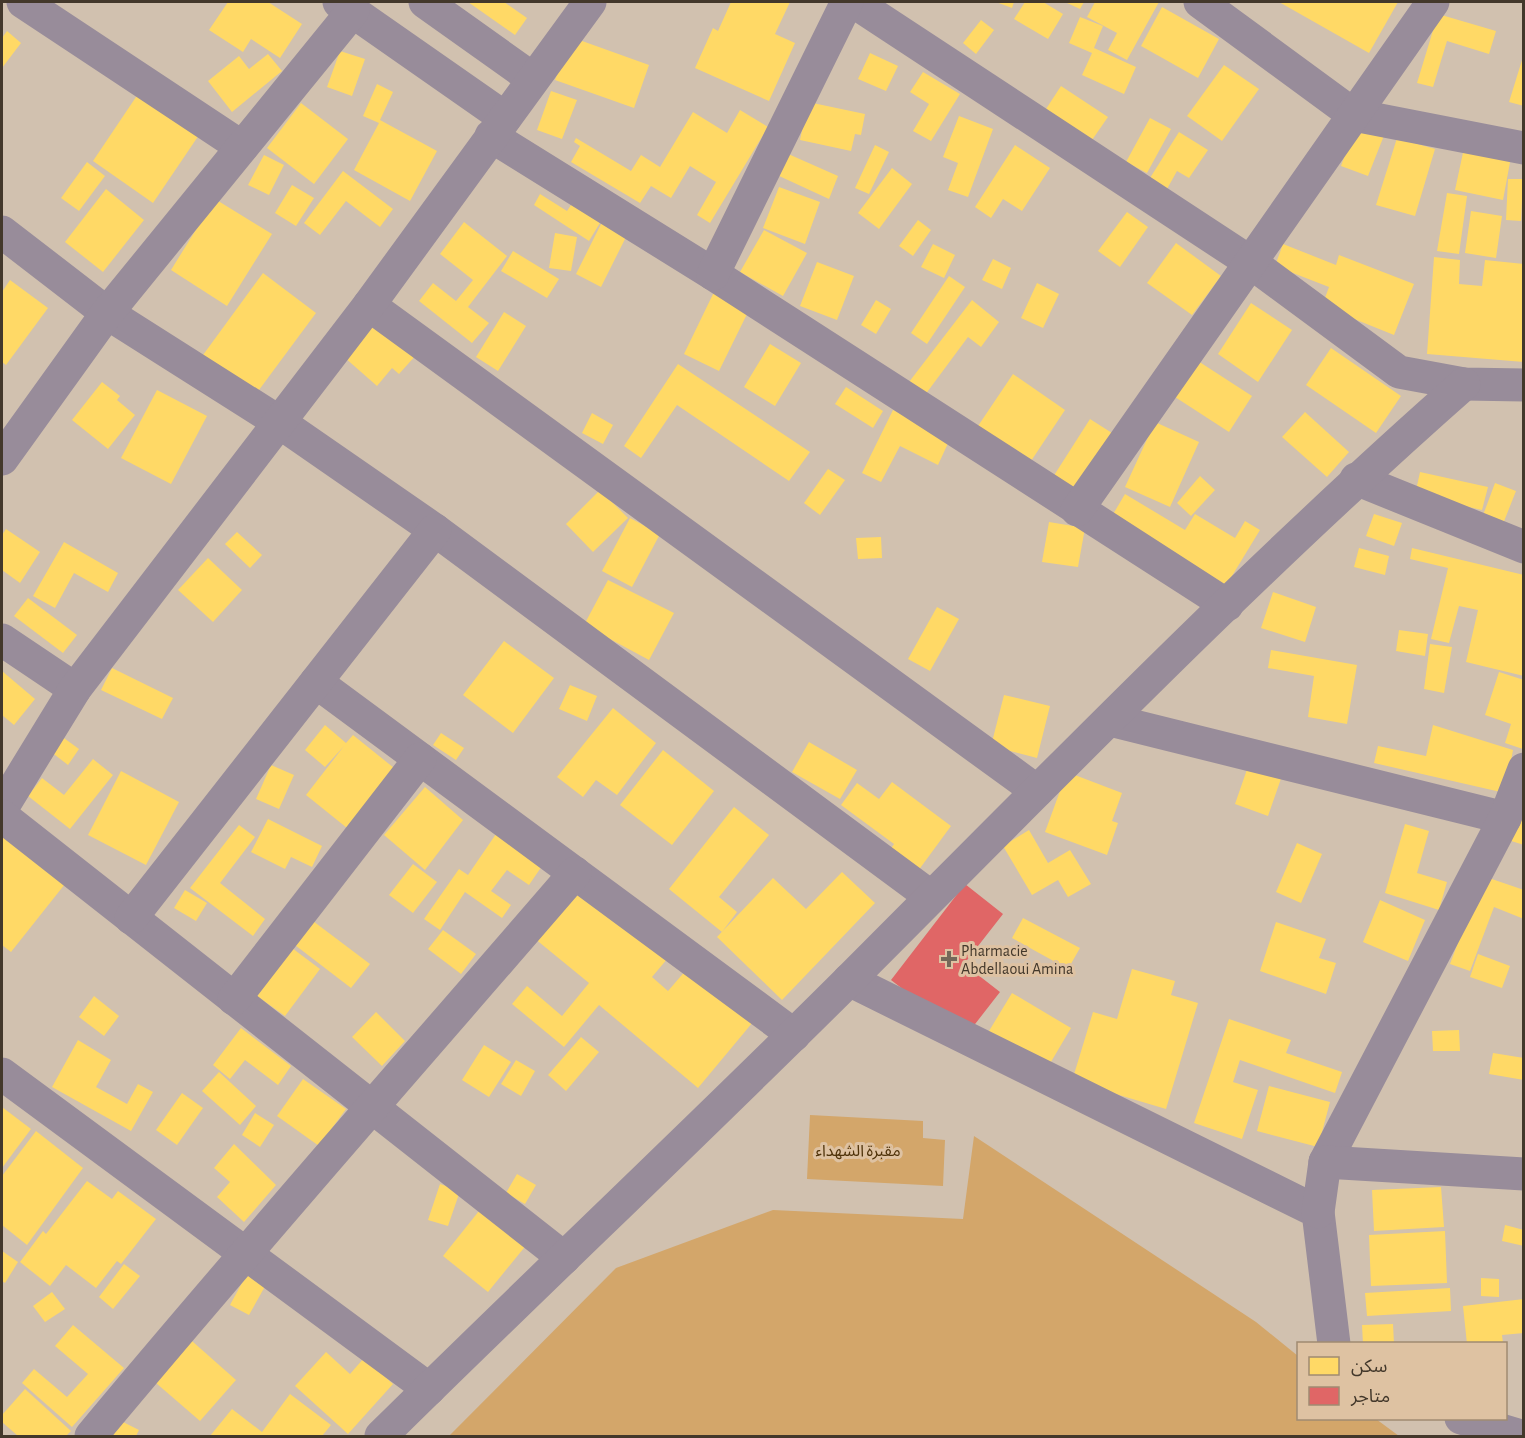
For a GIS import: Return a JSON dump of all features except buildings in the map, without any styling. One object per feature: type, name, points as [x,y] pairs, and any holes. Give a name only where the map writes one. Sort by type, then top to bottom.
[{"type":"street","points":[[24,2],[242,147]]},
{"type":"street","points":[[425,2],[533,79]]},
{"type":"street","points":[[2,808],[75,689],[369,304],[590,2]]},
{"type":"street","points":[[713,274],[847,2]]},
{"type":"street","points":[[854,2],[1250,262],[1398,372],[1464,384],[1524,385]]},
{"type":"street","points":[[1200,2],[1354,115],[1524,148]]},
{"type":"street","points":[[1077,510],[1433,2]]},
{"type":"street","points":[[2,459],[107,312],[242,147],[346,6],[498,127],[713,274],[1227,605]]},
{"type":"street","points":[[2,232],[107,312],[279,422],[435,530],[930,896]]},
{"type":"street","points":[[369,304],[1037,791]]},
{"type":"street","points":[[381,1437],[794,1035],[930,896],[1356,479],[1464,384]]},
{"type":"street","points":[[1356,479],[1524,547]]},
{"type":"street","points":[[131,918],[435,530]]},
{"type":"street","points":[[2,640],[75,689]]},
{"type":"street","points":[[316,682],[794,1035]]},
{"type":"street","points":[[1110,720],[1506,818]]},
{"type":"street","points":[[234,999],[420,759]]},
{"type":"street","points":[[1334,1342],[1318,1212],[1325,1162],[1506,818],[1524,769]]},
{"type":"street","points":[[2,816],[564,1257]]},
{"type":"street","points":[[91,1437],[244,1253],[374,1107],[575,873]]},
{"type":"street","points":[[849,980],[1318,1212]]},
{"type":"street","points":[[2,1074],[429,1389]]},
{"type":"street","points":[[1325,1162],[1524,1174]]},
{"type":"street","points":[[1464,1420],[1521,1437]]},
{"type":"green space","name":"مقبرة الشهداء","points":[[810,1115],[923,1121],[923,1138],[945,1140],[943,1186],[807,1179]]},
{"type":"green space","points":[[974,1136],[1256,1322],[1297,1355],[1297,1420],[1377,1420],[1399,1436],[449,1436],[616,1268],[773,1210],[963,1219]]},
{"type":"place","name":"Pharmacie Abdellaoui Amina","points":[[949,959]]}]
